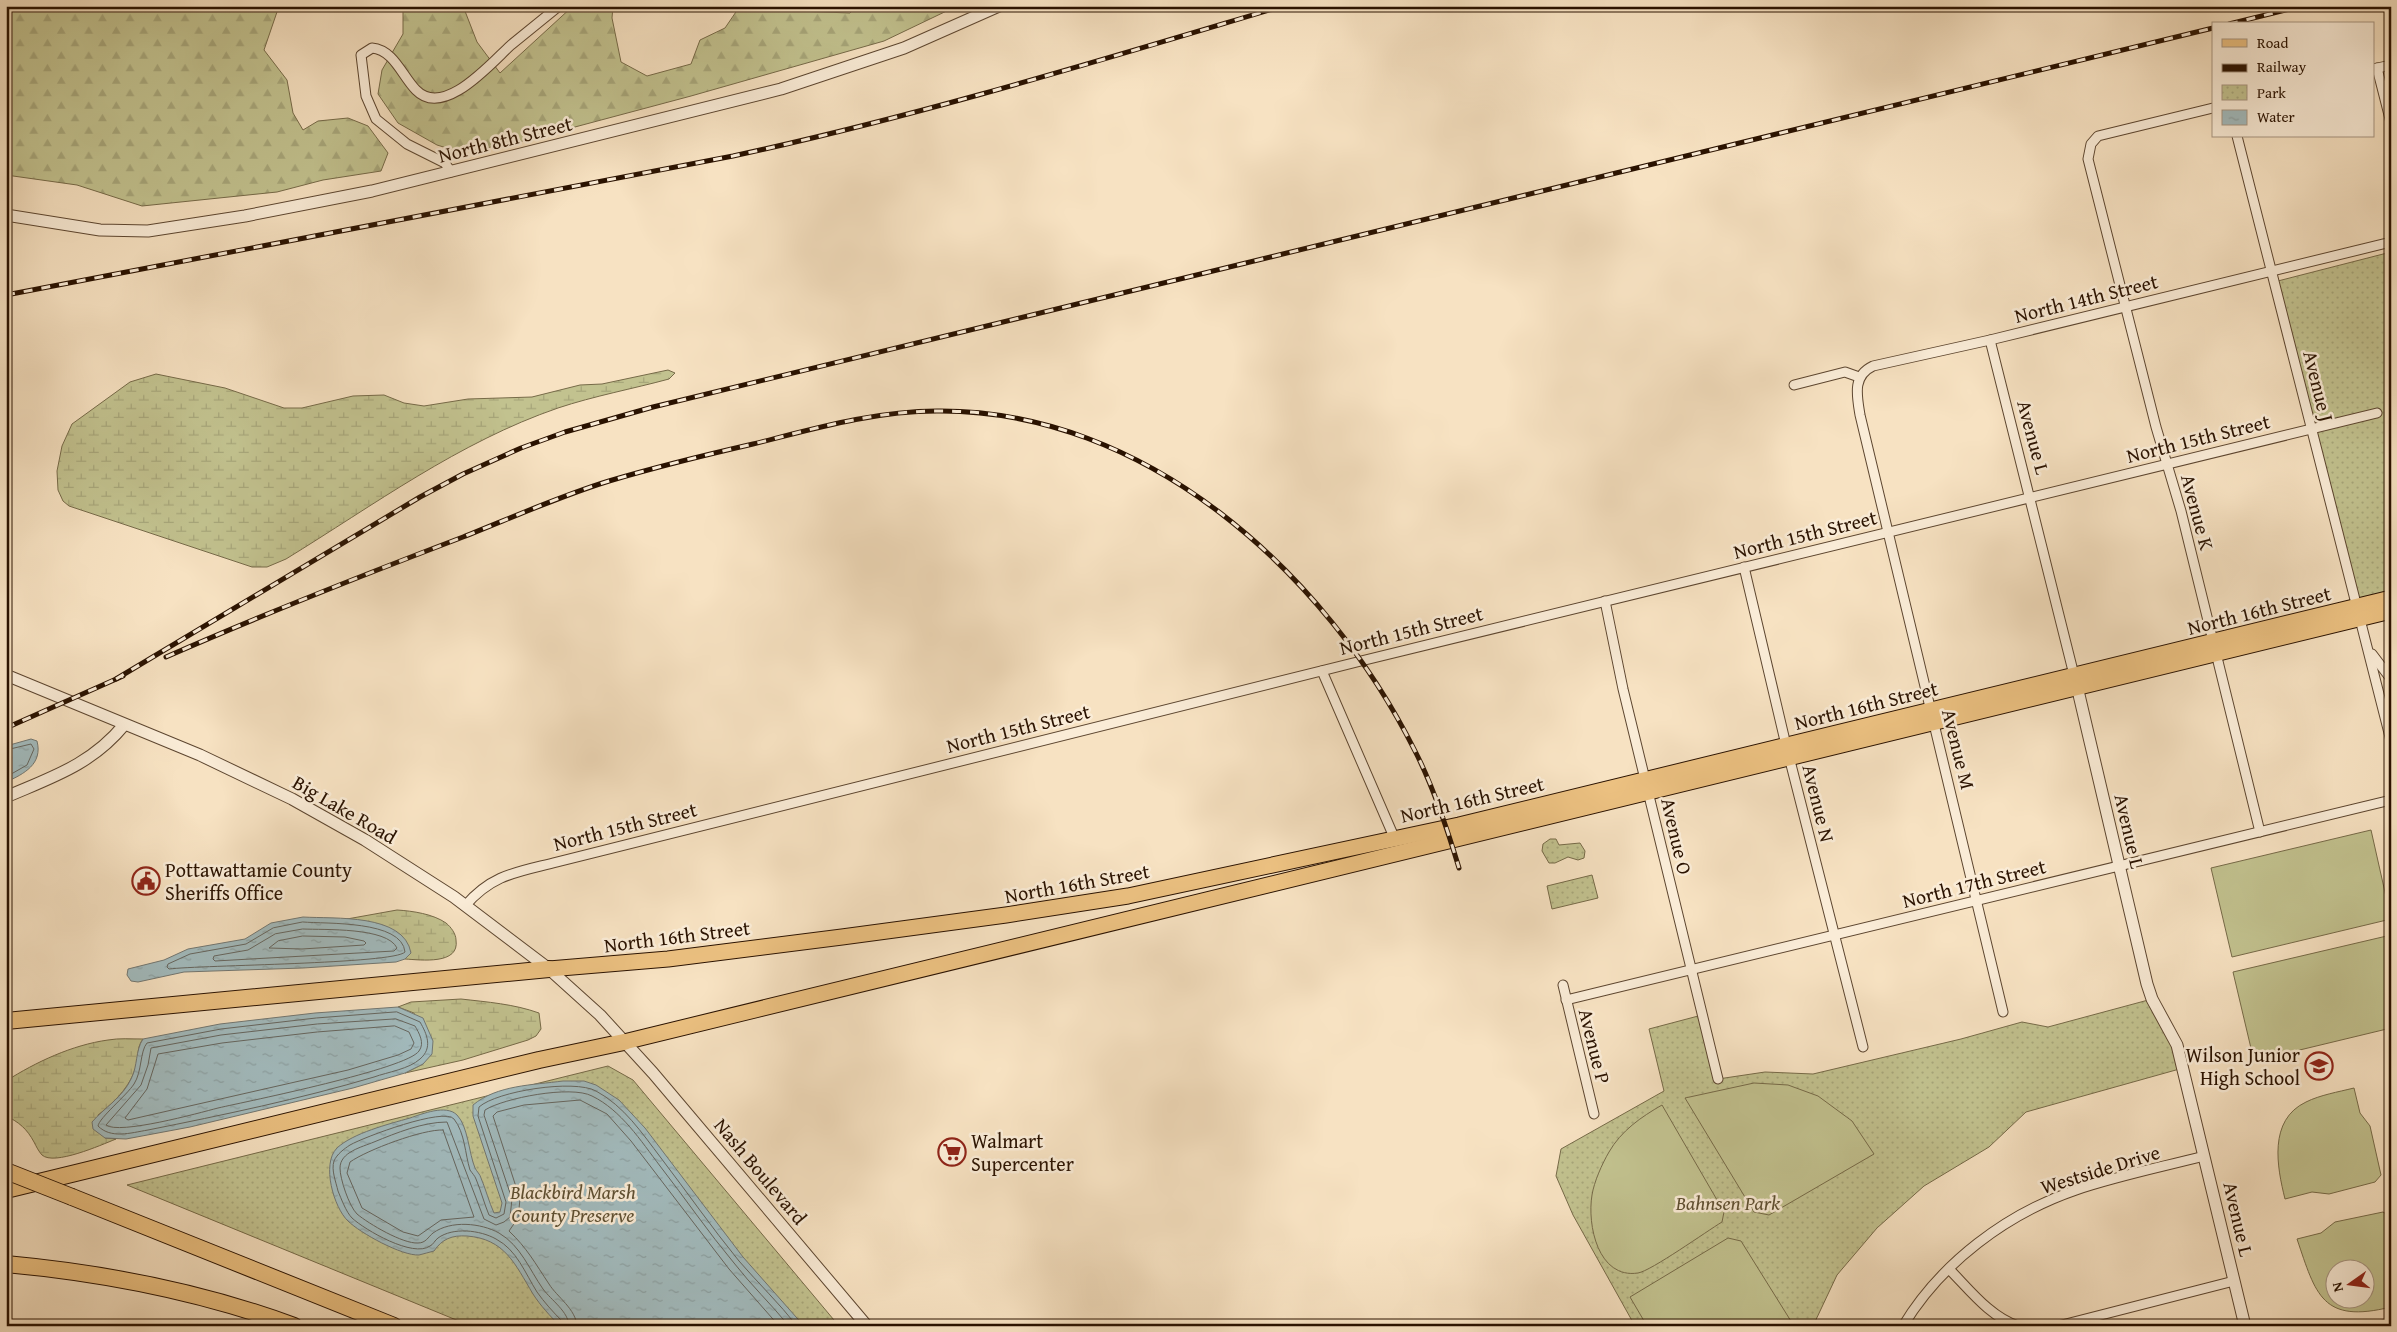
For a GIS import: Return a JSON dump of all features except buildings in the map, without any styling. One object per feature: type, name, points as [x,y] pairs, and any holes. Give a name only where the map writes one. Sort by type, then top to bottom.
[{"type":"highway","points":[[6,1021],[549,969]]},
{"type":"highway","points":[[6,1190],[540,1060],[624,1042]]},
{"type":"highway","points":[[6,1171],[394,1326]]},
{"type":"highway","points":[[6,1264],[74,1272],[151,1286],[210,1300],[294,1326]]},
{"type":"main road","name":"North 16th Street","points":[[2359,613],[2391,598]]},
{"type":"main road","name":"North 16th Street","points":[[624,1042],[1647,785],[2359,613],[2391,611]]},
{"type":"main road","name":"North 16th Street","points":[[549,969],[668,959],[1035,911],[1128,896],[1394,837],[1647,785]]},
{"type":"street","points":[[451,172],[445,163],[407,144],[376,119],[366,96],[361,55],[372,48],[383,51],[393,59],[419,93],[430,97],[449,94],[483,72],[510,46],[559,6]]},
{"type":"street","name":"North 8th Street","points":[[6,215],[100,230],[148,231],[254,214],[372,191],[781,89],[904,48],[998,6]]},
{"type":"street","points":[[2391,65],[2375,68],[2391,123]]},
{"type":"street","name":"Avenue K","points":[[2212,108],[2098,136],[2091,144],[2088,159],[2124,306],[2215,647],[2260,832]]},
{"type":"street","name":"Avenue J","points":[[2238,138],[2391,741]]},
{"type":"street","name":"North 14th Street","points":[[1859,377],[1873,366],[1990,340],[2391,242]]},
{"type":"street","name":"Avenue L","points":[[1990,340],[2031,498],[2147,984],[2158,1012],[2177,1045],[2244,1326]]},
{"type":"street","points":[[1794,384],[1845,372],[1859,377]]},
{"type":"street","name":"Avenue M","points":[[1859,377],[1856,392],[2003,1012]]},
{"type":"street","name":"North 15th Street","points":[[465,906],[484,886],[516,872],[1604,601],[2377,413]]},
{"type":"street","name":"Avenue N","points":[[1744,567],[1833,935],[1863,1047]]},
{"type":"street","name":"Avenue O","points":[[1604,601],[1718,1079]]},
{"type":"street","name":"Avenue J","points":[[2367,645],[2391,679]]},
{"type":"street","points":[[1322,671],[1394,837]]},
{"type":"street","name":"Big Lake Road","points":[[6,675],[200,755],[292,799],[365,840],[465,906],[549,969],[600,1015],[624,1042]]},
{"type":"street","points":[[6,797],[86,760],[99,752],[124,725]]},
{"type":"street","name":"North 17th Street","points":[[1566,1000],[2391,800]]},
{"type":"street","name":"Avenue P","points":[[1563,985],[1594,1114]]},
{"type":"street","name":"Nash Boulevard","points":[[624,1042],[712,1142],[867,1326]]},
{"type":"street","name":"Westside Drive","points":[[1903,1326],[1924,1296],[1949,1269],[1992,1233],[2019,1216],[2046,1202],[2096,1184],[2204,1156]]},
{"type":"street","points":[[1949,1269],[1991,1311],[2002,1319],[2018,1326]]},
{"type":"street","points":[[2058,1326],[2234,1281]]},
{"type":"green space","points":[[8,6],[279,6],[264,50],[287,80],[293,113],[303,130],[318,121],[348,118],[368,126],[388,153],[381,171],[323,180],[277,192],[142,206],[77,185],[6,175]]},
{"type":"green space","points":[[403,6],[463,6],[477,42],[500,73],[573,6],[613,6],[612,18],[621,62],[647,76],[691,64],[700,40],[725,28],[740,6],[785,6],[797,11],[850,13],[857,6],[957,6],[884,41],[691,96],[515,143],[460,152],[437,145],[398,123],[378,94],[382,70],[403,34]]},
{"type":"green space","points":[[2391,252],[2391,598],[2357,607],[2274,282]]},
{"type":"green space","points":[[668,370],[675,373],[669,379],[558,408],[486,438],[418,476],[286,559],[267,567],[252,567],[69,506],[63,501],[58,490],[57,471],[62,446],[72,424],[130,382],[156,374],[225,388],[284,408],[302,408],[353,396],[384,395],[404,403],[424,406],[468,399],[532,397],[580,385],[602,384]]},
{"type":"green space","points":[[2371,830],[2391,919],[2232,957],[2211,868]]},
{"type":"green space","points":[[1550,839],[1556,839],[1559,845],[1580,843],[1585,851],[1584,858],[1578,860],[1568,857],[1555,863],[1549,863],[1542,851],[1543,844]]},
{"type":"green space","points":[[1592,875],[1598,898],[1552,909],[1547,886]]},
{"type":"green space","points":[[397,910],[435,917],[450,926],[456,938],[456,948],[452,954],[429,960],[405,959],[411,953],[347,919]]},
{"type":"green space","points":[[2391,935],[2391,1028],[2254,1061],[2233,972]]},
{"type":"green space","points":[[461,999],[510,1005],[539,1013],[541,1029],[536,1036],[528,1040],[463,1060],[405,1073],[423,1064],[414,1013],[398,1007],[411,1002]]},
{"type":"green space","name":"Bahnsen Park","points":[[2152,999],[2183,1068],[2026,1112],[1989,1147],[1924,1186],[1877,1228],[1837,1275],[1813,1326],[1635,1326],[1573,1215],[1556,1176],[1561,1149],[1664,1091],[1649,1029],[1702,1015],[1718,1079],[1765,1072],[1813,1074],[1961,1039],[2022,1022],[2048,1027]]},
{"type":"green space","points":[[112,1039],[143,1039],[139,1047],[135,1069],[128,1084],[117,1098],[98,1115],[105,1138],[116,1139],[89,1150],[57,1158],[48,1158],[41,1154],[22,1126],[6,1116],[6,1081],[18,1074],[55,1055],[95,1042]]},
{"type":"green space","name":"Blackbird Marsh County Preserve","points":[[608,1066],[633,1080],[839,1326],[471,1326],[127,1185]]},
{"type":"green space","points":[[1754,1083],[1788,1085],[1818,1096],[1852,1121],[1874,1154],[1769,1215],[1754,1212],[1685,1098]]},
{"type":"green space","points":[[2354,1088],[2360,1113],[2370,1126],[2381,1175],[2375,1182],[2329,1194],[2312,1192],[2285,1199],[2278,1159],[2278,1145],[2286,1120],[2294,1110],[2306,1102]]},
{"type":"green space","points":[[1662,1105],[1724,1212],[1722,1222],[1645,1271],[1624,1273],[1613,1268],[1598,1248],[1591,1221],[1593,1190],[1604,1162],[1619,1137],[1639,1120]]},
{"type":"green space","points":[[2383,1212],[2391,1217],[2391,1307],[2374,1310],[2374,1260],[2324,1260],[2324,1299],[2310,1276],[2297,1239],[2321,1233],[2335,1222]]},
{"type":"green space","points":[[1728,1238],[1741,1241],[1794,1326],[1647,1326],[1630,1297]]},
{"type":"green space","points":[[2345,1310],[2374,1310],[2368,1311]]},
{"type":"green space","points":[[2391,1318],[2391,1326],[2358,1326]]},
{"type":"water","points":[[31,739],[37,741],[38,749],[35,762],[25,772],[6,782],[6,746]]},
{"type":"water","points":[[303,917],[349,919],[382,925],[396,931],[406,940],[411,953],[405,959],[396,962],[303,968],[184,972],[138,982],[131,981],[127,975],[128,969],[164,960],[188,949],[245,939],[271,923]]},
{"type":"water","points":[[398,1007],[423,1018],[433,1041],[432,1054],[423,1064],[405,1073],[353,1088],[190,1127],[126,1139],[105,1138],[93,1129],[92,1122],[128,1085],[135,1069],[140,1044],[143,1039],[220,1024],[315,1013]]},
{"type":"water","name":"Blackbird Marsh County Preserve","points":[[563,1081],[584,1081],[596,1085],[619,1100],[645,1128],[743,1257],[804,1326],[560,1326],[533,1294],[508,1255],[491,1242],[480,1238],[457,1236],[440,1243],[434,1251],[419,1255],[412,1254],[392,1248],[371,1237],[354,1226],[343,1215],[334,1196],[330,1175],[332,1155],[337,1148],[352,1138],[372,1130],[427,1112],[440,1110],[452,1112],[461,1120],[475,1168],[481,1177],[492,1209],[494,1213],[500,1212],[502,1203],[473,1116],[473,1105],[493,1093],[504,1090]]},
{"type":"railway","points":[[6,295],[733,156],[941,105],[1283,6]]},
{"type":"railway","points":[[2237,22],[2302,6]]},
{"type":"railway","points":[[116,679],[420,497],[463,474],[521,448],[565,432],[653,407],[2212,28]]},
{"type":"railway","points":[[166,657],[314,595],[554,500],[627,476],[681,461],[867,417],[937,411],[1014,418],[1087,438],[1157,471],[1221,514],[1280,565],[1332,622],[1377,685],[1422,765],[1440,808],[1459,868]]},
{"type":"railway","points":[[6,728],[123,676]]},
{"type":"place","name":"Pottawattamie County Sheriffs Office","points":[[146,881]]},
{"type":"place","name":"Wilson Junior High School","points":[[2319,1066]]},
{"type":"place","name":"Walmart Supercenter","points":[[952,1152]]}]
